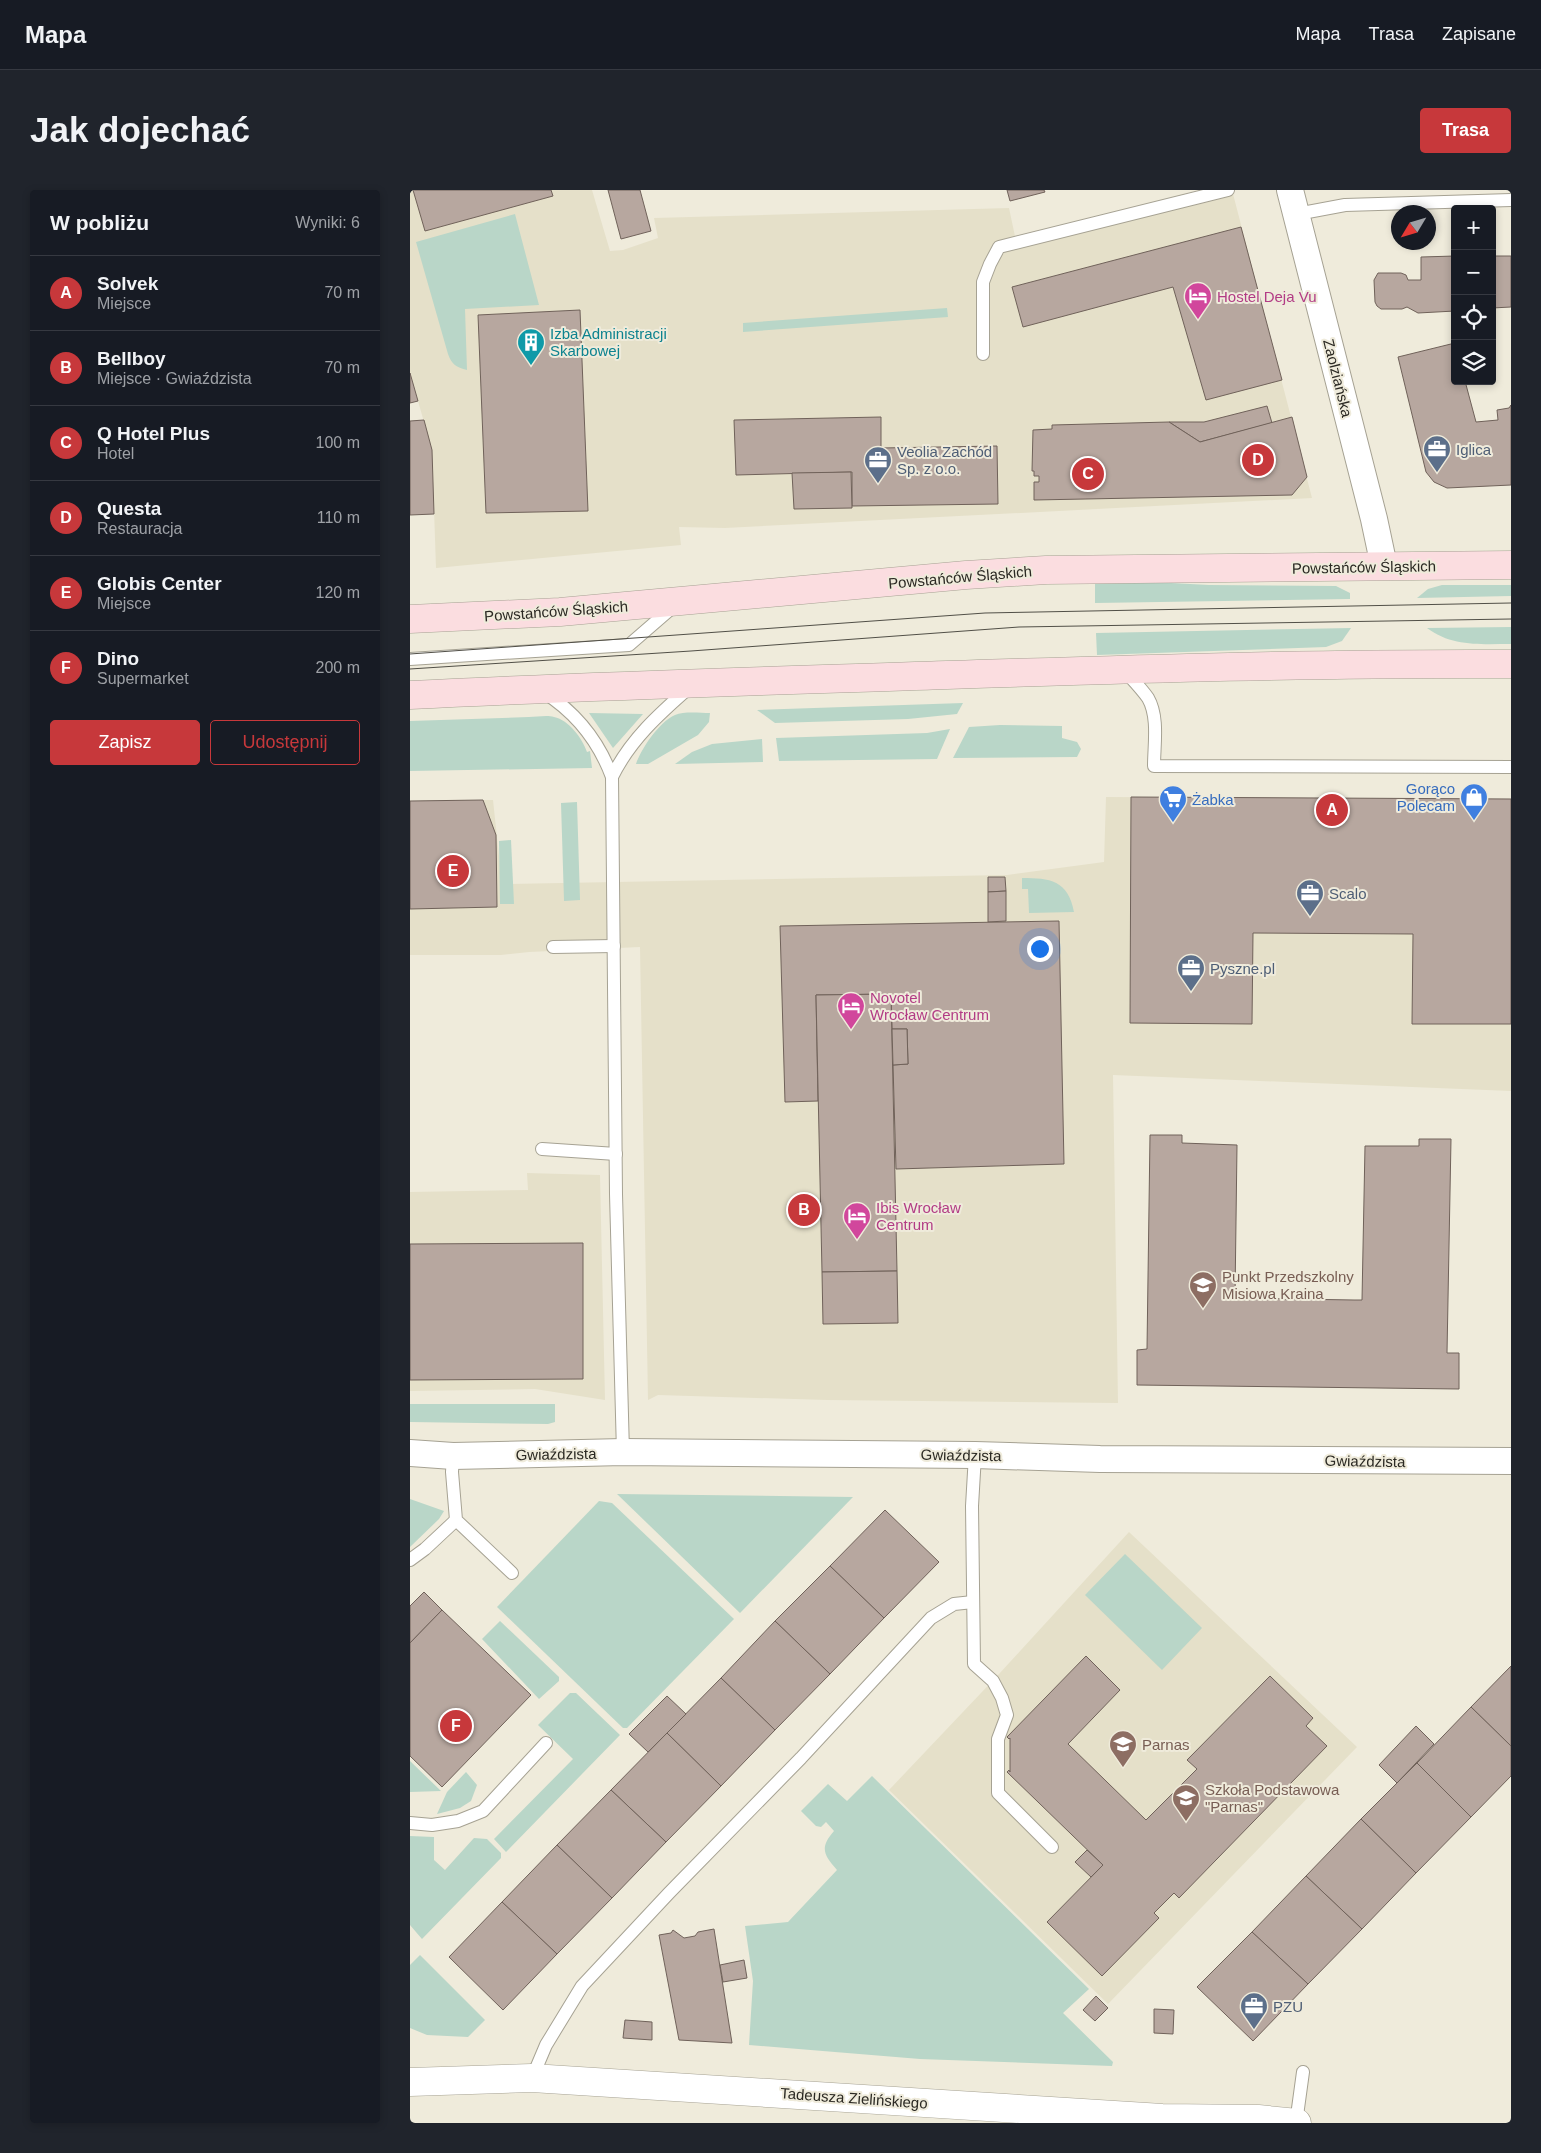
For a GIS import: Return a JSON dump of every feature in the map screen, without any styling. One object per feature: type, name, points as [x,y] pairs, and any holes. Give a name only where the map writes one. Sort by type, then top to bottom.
[{"type":"main road","name":"Powstańców Śląskich","points":[[410,620],[560,612],[1046,570],[1511,565]]},
{"type":"main road","points":[[410,695],[538,688],[1124,670],[1412,664],[1511,664]]},
{"type":"street","name":"Zaolziańska","points":[[1294,202],[1374,519],[1384,566]]},
{"type":"street","name":"Gwiaździsta","points":[[410,1454],[453,1456],[623,1452],[975,1455],[1100,1459],[1511,1462]]},
{"type":"street","name":"Tadeusza Zielińskiego","points":[[410,2082],[532,2078],[1142,2116],[1297,2123]]},
{"type":"lane","points":[[983,354],[983,282],[999,247],[1228,190]]},
{"type":"lane","points":[[1294,202],[1346,205],[1511,200]]},
{"type":"lane","points":[[410,659],[629,645],[680,601]]},
{"type":"lane","points":[[1124,670],[1148,698],[1154,716],[1154,766],[1511,767]]},
{"type":"lane","points":[[623,1452],[616,1154],[612,777],[618,764],[643,730],[695,683]]},
{"type":"lane","points":[[538,688],[562,704],[595,741],[612,777]]},
{"type":"lane","points":[[553,947],[614,946]]},
{"type":"lane","points":[[542,1149],[616,1154]]},
{"type":"lane","points":[[975,1455],[972,1506],[974,1664],[993,1681],[1002,1698],[1007,1715],[998,1739],[998,1793],[1052,1847]]},
{"type":"lane","points":[[453,1456],[452,1472],[456,1520],[512,1573]]},
{"type":"lane","points":[[410,1560],[425,1549],[456,1520]]},
{"type":"lane","points":[[532,2078],[546,2045],[588,1979],[668,1893],[801,1758],[931,1618],[954,1604],[973,1602]]},
{"type":"lane","points":[[410,1823],[432,1825],[458,1821],[483,1811],[546,1743]]},
{"type":"lane","points":[[1297,2123],[1303,2072]]},
{"type":"shaded area","points":[[410,190],[592,190],[610,251],[623,250],[658,238],[654,218],[1009,208],[1016,241],[1232,190],[1312,498],[725,528],[679,527],[681,545],[436,568],[432,450],[410,373]]},
{"type":"shaded area","points":[[1106,797],[1511,799],[1511,1091],[1113,1075],[1118,1403],[827,1400],[658,1395],[648,1400],[640,947],[501,955],[410,955],[410,801],[493,800],[502,884],[1007,875],[1104,862]]},
{"type":"shaded area","points":[[527,1173],[600,1175],[605,1400],[535,1389],[410,1391],[410,1192],[528,1190]]},
{"type":"shaded area","name":"Parnas","points":[[1129,1532],[1357,1747],[1108,2004],[889,1790],[999,1674]]},
{"type":"green space","points":[[515,214],[539,305],[465,309],[467,370],[457,367],[451,361],[448,354],[416,242]]},
{"type":"green space","points":[[947,308],[948,317],[743,332],[743,323]]},
{"type":"green space","points":[[1095,579],[1209,585],[1336,586],[1350,593],[1350,599],[1095,603]]},
{"type":"green space","points":[[1442,585],[1511,585],[1511,596],[1417,598],[1428,589]]},
{"type":"green space","points":[[1511,627],[1511,644],[1478,644],[1446,639],[1427,628]]},
{"type":"green space","points":[[1351,628],[1342,641],[1326,647],[1097,655],[1096,633]]},
{"type":"green space","points":[[963,703],[957,714],[908,719],[775,723],[757,710]]},
{"type":"green space","points":[[589,713],[643,714],[613,748]]},
{"type":"green space","points":[[683,713],[710,713],[709,722],[698,735],[648,764],[636,764],[651,736],[669,718]]},
{"type":"green space","points":[[545,716],[560,719],[570,726],[582,741],[587,752],[590,751],[592,768],[410,771],[410,721]]},
{"type":"green space","points":[[1000,725],[1062,726],[1062,738],[1077,742],[1081,749],[1077,757],[953,758],[969,727]]},
{"type":"green space","points":[[950,729],[937,759],[779,761],[776,738],[927,733]]},
{"type":"green space","points":[[762,739],[763,762],[675,764],[692,752],[712,744]]},
{"type":"green space","points":[[577,802],[580,900],[564,901],[561,803]]},
{"type":"green space","points":[[511,840],[514,904],[500,904],[499,841]]},
{"type":"green space","points":[[1022,878],[1049,880],[1056,883],[1067,893],[1074,912],[1029,913],[1028,889],[1022,889]]},
{"type":"green space","points":[[410,1404],[555,1404],[555,1422],[548,1424],[410,1422]]},
{"type":"green space","points":[[617,1494],[853,1497],[740,1613]]},
{"type":"green space","points":[[410,1499],[444,1511],[439,1519],[410,1547]]},
{"type":"green space","points":[[599,1501],[612,1503],[734,1619],[627,1728],[623,1728],[497,1607]]},
{"type":"green space","points":[[1125,1554],[1202,1628],[1162,1670],[1085,1595]]},
{"type":"green space","points":[[500,1621],[559,1677],[559,1681],[539,1699],[482,1639]]},
{"type":"green space","points":[[570,1693],[576,1693],[620,1735],[506,1852],[494,1839],[573,1759],[538,1725]]},
{"type":"green space","points":[[410,1761],[441,1791],[410,1792]]},
{"type":"green space","points":[[466,1772],[477,1785],[471,1801],[460,1808],[437,1814],[447,1792]]},
{"type":"green space","points":[[872,1776],[1089,1989],[1063,2013],[1113,2062],[1112,2066],[920,2059],[749,2045],[753,1981],[745,1926],[788,1922],[837,1870],[826,1856],[825,1851],[826,1842],[834,1831],[826,1822],[821,1827],[816,1826],[801,1811],[828,1784],[847,1801]]},
{"type":"green space","points":[[410,1836],[434,1837],[434,1860],[445,1870],[474,1838],[487,1839],[501,1853],[501,1858],[422,1939],[410,1925]]},
{"type":"green space","points":[[420,1955],[485,2020],[468,2037],[427,2035],[410,2028],[410,1965]]},
{"type":"building","points":[[413,190],[551,190],[553,196],[425,231]]},
{"type":"building","points":[[608,190],[640,190],[651,231],[621,239]]},
{"type":"building","points":[[1007,190],[1044,190],[1045,192],[1010,201]]},
{"type":"building","points":[[1241,227],[1282,380],[1206,400],[1173,287],[1023,327],[1012,287]]},
{"type":"building","points":[[1451,256],[1451,311],[1418,313],[1407,307],[1402,309],[1381,309],[1377,306],[1375,302],[1374,280],[1378,273],[1401,273],[1406,275],[1408,280],[1421,280],[1421,257]]},
{"type":"building","points":[[1496,256],[1511,256],[1511,307],[1496,308]]},
{"type":"building","name":"Izba Administracji Skarbowej","points":[[580,310],[588,511],[486,513],[478,315]]},
{"type":"building","points":[[1451,344],[1451,385],[1466,385],[1476,422],[1498,420],[1497,410],[1509,408],[1511,405],[1511,485],[1447,488],[1434,482],[1426,472],[1398,357]]},
{"type":"building","points":[[410,373],[418,401],[410,403]]},
{"type":"building","points":[[1267,406],[1272,423],[1200,442],[1169,422],[1204,422]]},
{"type":"building","points":[[881,417],[881,448],[997,446],[998,504],[852,506],[852,472],[736,475],[734,420]]},
{"type":"building","points":[[1292,417],[1307,477],[1292,495],[1034,500],[1034,482],[1039,482],[1039,476],[1034,476],[1034,471],[1032,471],[1033,430],[1052,429],[1052,425],[1169,422],[1200,442]]},
{"type":"building","points":[[424,420],[432,450],[434,514],[410,515],[410,421]]},
{"type":"building","points":[[851,472],[852,508],[794,509],[792,473]]},
{"type":"building","points":[[1131,797],[1511,799],[1511,1024],[1412,1024],[1413,934],[1253,933],[1252,1024],[1130,1023]]},
{"type":"building","points":[[483,800],[496,835],[497,907],[410,909],[410,801]]},
{"type":"building","points":[[988,877],[1005,877],[1006,891],[988,892]]},
{"type":"building","points":[[1006,891],[1006,921],[988,922],[988,892]]},
{"type":"building","points":[[1059,921],[1064,1164],[896,1169],[893,1065],[908,1064],[907,1029],[892,1029],[891,994],[816,995],[818,1101],[785,1102],[780,926]]},
{"type":"building","points":[[891,994],[897,1271],[822,1272],[816,995]]},
{"type":"building","points":[[892,1029],[907,1029],[908,1064],[893,1065]]},
{"type":"building","points":[[1150,1135],[1182,1135],[1182,1143],[1237,1145],[1235,1298],[1354,1300],[1362,1300],[1365,1146],[1419,1146],[1419,1139],[1451,1139],[1447,1353],[1459,1353],[1459,1389],[1137,1385],[1137,1350],[1147,1349]]},
{"type":"building","points":[[583,1243],[583,1379],[410,1380],[410,1244]]},
{"type":"building","points":[[897,1271],[898,1323],[823,1324],[822,1272]]},
{"type":"building","points":[[885,1510],[939,1562],[884,1618],[830,1566]]},
{"type":"building","points":[[830,1566],[884,1618],[830,1674],[775,1621]]},
{"type":"building","points":[[424,1592],[442,1610],[410,1643],[410,1606]]},
{"type":"building","points":[[442,1610],[531,1695],[442,1787],[410,1756],[410,1643]]},
{"type":"building","points":[[775,1621],[830,1674],[775,1730],[721,1678]]},
{"type":"building","points":[[1086,1656],[1120,1690],[1068,1744],[1146,1820],[1197,1769],[1187,1760],[1270,1676],[1313,1718],[1306,1726],[1327,1746],[1179,1898],[1174,1893],[1154,1913],[1159,1918],[1102,1976],[1047,1922],[1103,1865],[1007,1772],[1009,1770],[1010,1772],[1010,1738],[1007,1737]]},
{"type":"building","points":[[1511,1666],[1511,1746],[1471,1707]]},
{"type":"building","points":[[721,1678],[775,1730],[721,1786],[667,1733]]},
{"type":"building","points":[[667,1696],[686,1714],[648,1752],[629,1734]]},
{"type":"building","points":[[1471,1707],[1511,1746],[1511,1776],[1471,1817],[1417,1763]]},
{"type":"building","points":[[1416,1726],[1434,1744],[1397,1783],[1379,1765]]},
{"type":"building","points":[[667,1733],[721,1786],[666,1842],[611,1790]]},
{"type":"building","points":[[1417,1763],[1471,1817],[1416,1873],[1361,1819]]},
{"type":"building","points":[[611,1790],[666,1842],[612,1898],[557,1845]]},
{"type":"building","points":[[1361,1819],[1416,1873],[1362,1929],[1306,1876]]},
{"type":"building","points":[[557,1845],[612,1898],[557,1954],[502,1902]]},
{"type":"building","points":[[1087,1850],[1103,1865],[1091,1877],[1075,1862]]},
{"type":"building","points":[[1306,1876],[1362,1929],[1308,1984],[1252,1932]]},
{"type":"building","points":[[502,1902],[557,1954],[503,2010],[449,1957]]},
{"type":"building","points":[[714,1929],[732,2043],[679,2040],[659,1935],[671,1933],[673,1930],[684,1938],[695,1936],[698,1932]]},
{"type":"building","points":[[1252,1932],[1308,1984],[1253,2041],[1197,1987]]},
{"type":"building","points":[[744,1960],[747,1978],[723,1982],[720,1965]]},
{"type":"building","points":[[1096,1996],[1108,2008],[1095,2021],[1083,2010]]},
{"type":"building","points":[[1154,2009],[1174,2010],[1173,2034],[1154,2033]]},
{"type":"building","points":[[625,2020],[652,2022],[652,2040],[623,2038]]},
{"type":"tram line","points":[[410,654],[985,613],[1511,603]]},
{"type":"tram line","points":[[410,669],[1019,627],[1511,619]]},
{"type":"place","name":"Hostel Deja Vu","points":[[1198,320]]},
{"type":"place","name":"Izba Administracji Skarbowej","points":[[531,366]]},
{"type":"place","name":"Questa","points":[[1258,460]]},
{"type":"place","name":"Iglica","points":[[1437,473]]},
{"type":"place","name":"Q Hotel Plus","points":[[1088,474]]},
{"type":"place","name":"Veolia Zachód Sp. z o.o.","points":[[878,484]]},
{"type":"place","name":"Solvek","points":[[1332,810]]},
{"type":"place","name":"Gorąco Polecam","points":[[1474,821]]},
{"type":"place","name":"Żabka","points":[[1173,823]]},
{"type":"place","name":"Globis Center","points":[[453,871]]},
{"type":"place","name":"Scalo","points":[[1310,917]]},
{"type":"place","name":"Pyszne.pl","points":[[1191,992]]},
{"type":"place","name":"Novotel Wrocław Centrum","points":[[851,1030]]},
{"type":"place","name":"Bellboy","points":[[804,1210]]},
{"type":"place","name":"Ibis Wrocław Centrum","points":[[857,1240]]},
{"type":"place","name":"Punkt Przedszkolny Misiowa Kraina","points":[[1203,1309]]},
{"type":"place","name":"Dino","points":[[456,1726]]},
{"type":"place","name":"Parnas","points":[[1123,1768]]},
{"type":"place","name":"Szkoła Podstawowa \"Parnas\"","points":[[1186,1822]]},
{"type":"place","name":"PZU","points":[[1254,2030]]}]
